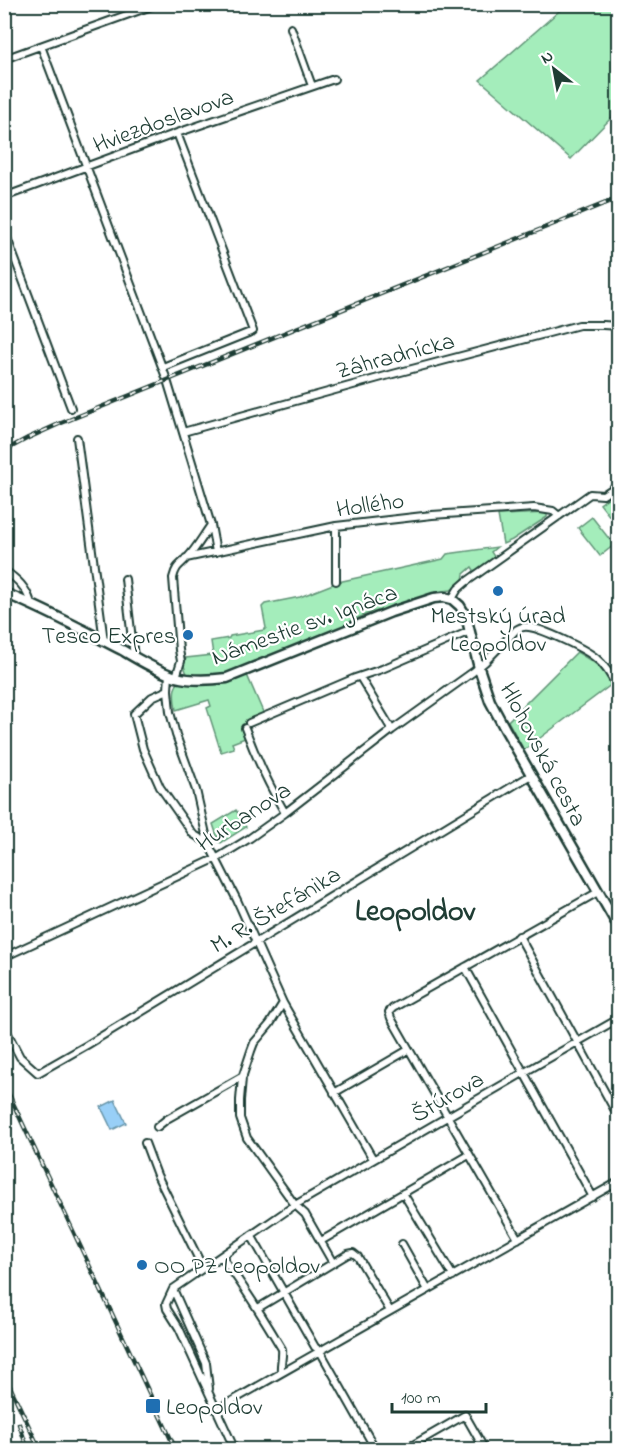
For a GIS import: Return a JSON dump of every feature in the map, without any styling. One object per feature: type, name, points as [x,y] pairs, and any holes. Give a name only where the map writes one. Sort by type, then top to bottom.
[{"type":"street","points":[[4,58],[156,4]]},
{"type":"street","points":[[291,28],[312,86]]},
{"type":"street","points":[[41,46],[167,381],[211,525],[216,552]]},
{"type":"street","name":"Hviezdoslavova","points":[[4,197],[177,133],[334,79]]},
{"type":"street","points":[[162,367],[254,331],[177,133]]},
{"type":"street","points":[[4,230],[71,408]]},
{"type":"street","name":"Záhradnícka","points":[[183,432],[579,325],[618,326]]},
{"type":"street","points":[[77,438],[104,641]]},
{"type":"street","points":[[452,599],[466,582],[583,498],[590,494],[603,495],[618,485]]},
{"type":"street","name":"Hollého","points":[[186,558],[336,526],[432,515],[534,508],[553,511],[559,516]]},
{"type":"street","points":[[211,525],[186,558],[178,564],[173,578],[181,661],[168,690],[170,712],[195,790],[208,843],[215,859],[237,900],[283,1003],[373,1159]]},
{"type":"street","points":[[336,526],[336,581]]},
{"type":"street","points":[[4,570],[23,585],[31,603]]},
{"type":"street","points":[[125,579],[134,657]]},
{"type":"street","points":[[4,593],[31,603],[173,675]]},
{"type":"street","name":"Námestie sv. Ignáca","points":[[173,675],[196,680],[227,678],[391,612],[434,598],[452,599]]},
{"type":"street","name":"Hlohovská cesta","points":[[452,599],[466,616],[478,668],[490,701],[598,892],[618,923]]},
{"type":"street","name":"Hurbanova","points":[[4,957],[215,859],[250,838],[478,668],[521,627],[529,627],[567,642],[597,658],[618,689]]},
{"type":"street","points":[[285,813],[256,757],[247,725],[470,630]]},
{"type":"street","points":[[360,677],[392,730]]},
{"type":"street","points":[[168,690],[152,697],[134,714],[138,730],[143,749],[160,787],[193,834],[208,843]]},
{"type":"street","name":"M. R. Štefánika","points":[[4,1026],[20,1057],[38,1072],[87,1045],[531,775]]},
{"type":"street","points":[[518,1239],[408,1050],[389,1012],[598,892]]},
{"type":"street","points":[[519,936],[618,1116]]},
{"type":"street","points":[[465,967],[593,1197]]},
{"type":"street","points":[[283,1003],[270,1024],[254,1043],[243,1076],[240,1118],[247,1138],[295,1205],[305,1214],[333,1263]]},
{"type":"street","name":"Štúrova","points":[[173,1288],[295,1205],[618,1019]]},
{"type":"street","points":[[334,1093],[408,1050]]},
{"type":"street","points":[[157,1127],[243,1076]]},
{"type":"street","points":[[145,1143],[203,1268]]},
{"type":"street","points":[[321,1241],[469,1155]]},
{"type":"street","points":[[216,1410],[618,1182]]},
{"type":"street","points":[[403,1193],[453,1276]]},
{"type":"street","points":[[251,1235],[376,1449]]},
{"type":"street","points":[[402,1244],[428,1290]]},
{"type":"street","points":[[258,1308],[353,1253],[358,1257],[390,1311]]},
{"type":"street","points":[[221,1257],[237,1276],[282,1349],[281,1373]]},
{"type":"street","points":[[173,1288],[206,1363],[211,1399]]},
{"type":"street","points":[[173,1288],[166,1304],[167,1309],[179,1328],[235,1449]]},
{"type":"street","points":[[404,1449],[465,1415],[485,1449]]},
{"type":"green space","points":[[566,5],[618,5],[618,111],[571,159],[480,80]]},
{"type":"green space","points":[[618,490],[618,527],[600,504]]},
{"type":"green space","points":[[547,513],[547,517],[503,544],[498,515]]},
{"type":"green space","points":[[592,517],[614,545],[600,556],[578,528]]},
{"type":"green space","points":[[497,547],[491,552],[495,558],[475,572],[472,567],[464,574],[463,581],[451,590],[436,592],[390,609],[372,612],[351,621],[344,627],[244,668],[263,712],[262,715],[247,722],[244,728],[245,738],[232,743],[234,748],[221,752],[207,708],[211,706],[209,700],[176,710],[175,689],[187,674],[184,666],[186,658],[213,655],[211,641],[264,630],[266,628],[262,607],[265,604],[300,597],[338,582],[443,559],[447,554]]},
{"type":"green space","points":[[577,652],[601,667],[612,684],[524,750],[508,721]]},
{"type":"green space","points":[[236,810],[246,827],[221,843],[213,824]]},
{"type":"water","points":[[115,1100],[126,1123],[112,1130],[101,1107]]},
{"type":"railway","points":[[4,451],[59,424],[618,198]]},
{"type":"railway","points":[[4,1084],[176,1450]]},
{"type":"railway","points":[[4,1374],[40,1450]]},
{"type":"railway","points":[[19,1424],[28,1450]]},
{"type":"place","name":"Mestský úrad Leopoldov","points":[[498,591]]},
{"type":"place","name":"Tesco Expres","points":[[188,635]]},
{"type":"place","name":"OO PZ Leopoldov","points":[[142,1265]]},
{"type":"place","name":"Leopoldov","points":[[153,1406]]},
{"type":"district","name":"Leopoldov","points":[[415,910]]}]
